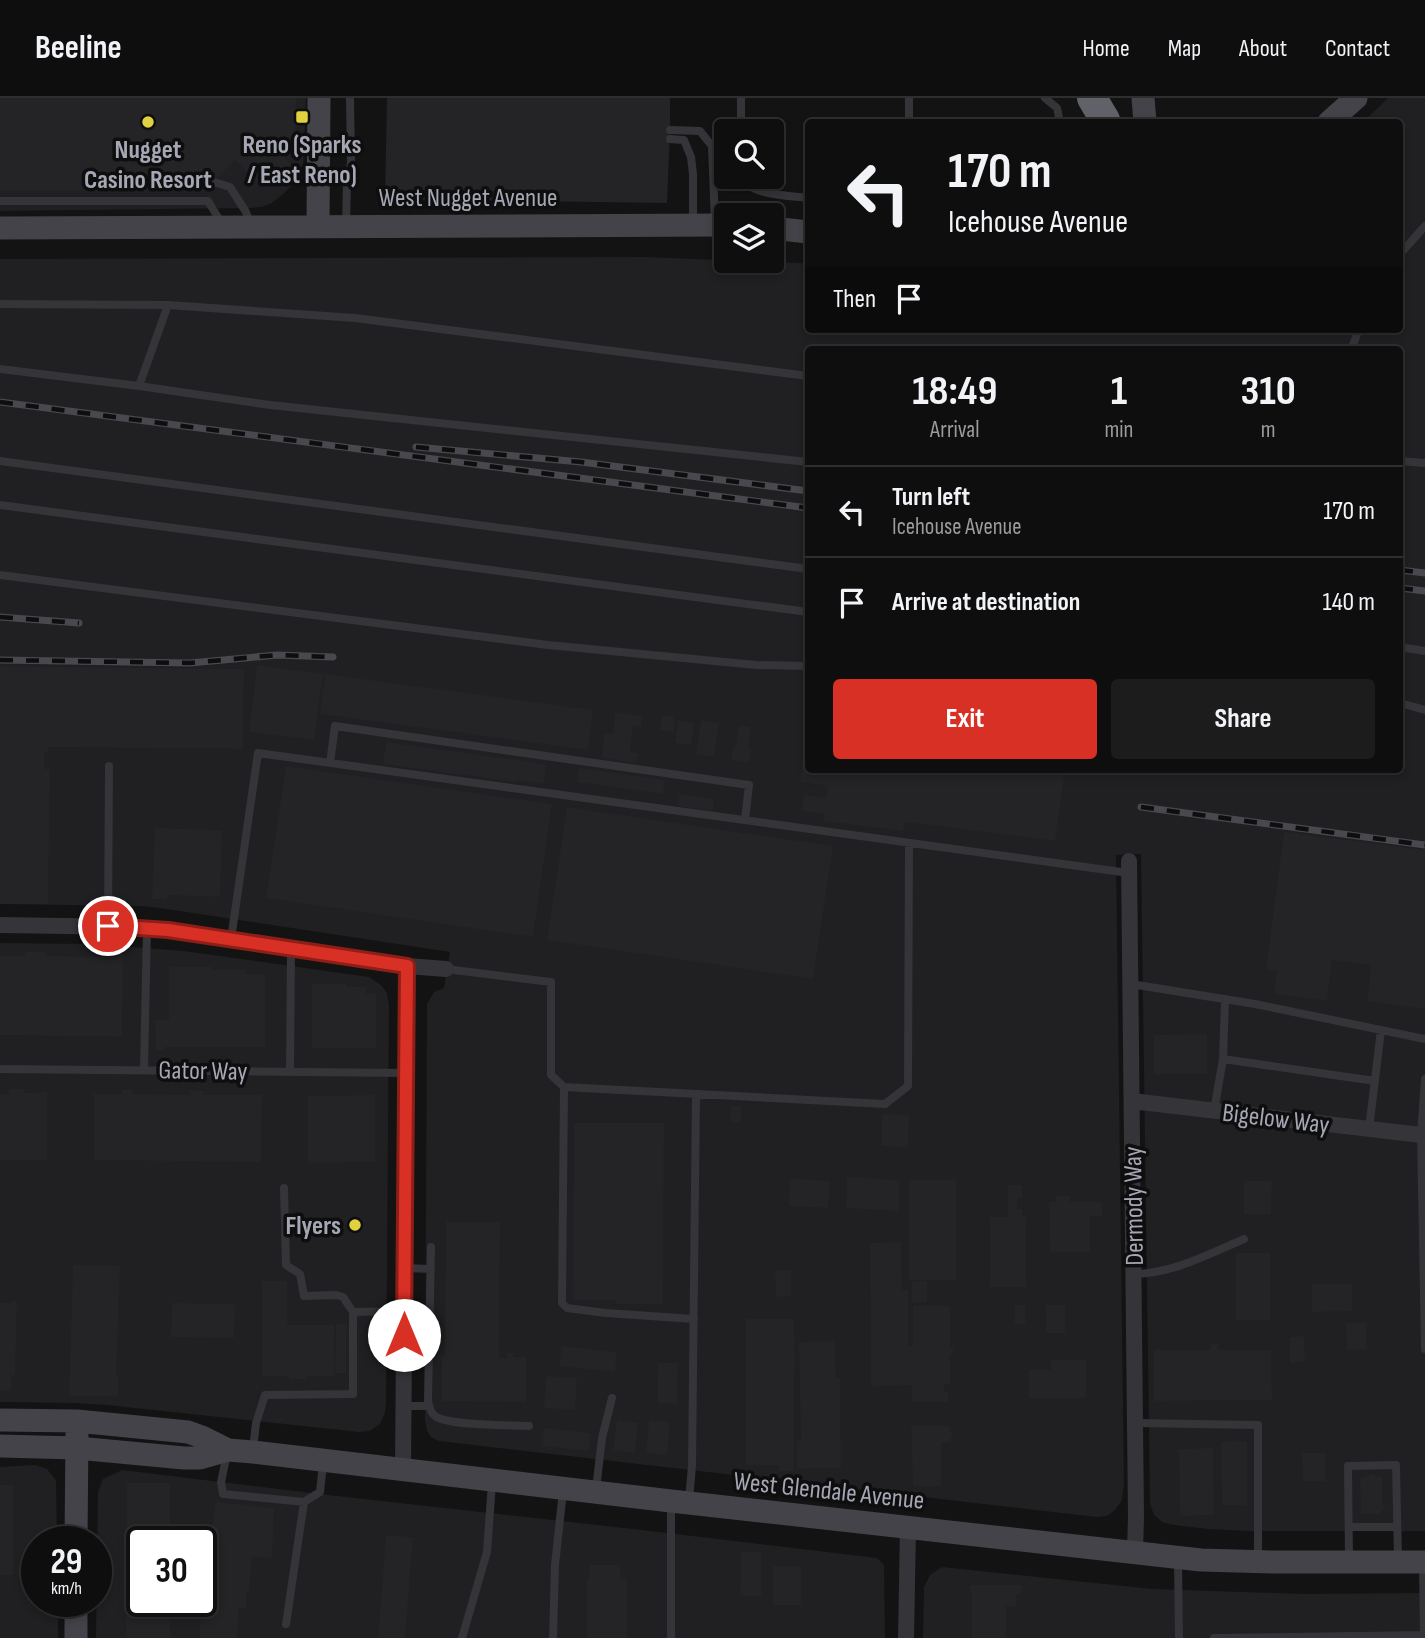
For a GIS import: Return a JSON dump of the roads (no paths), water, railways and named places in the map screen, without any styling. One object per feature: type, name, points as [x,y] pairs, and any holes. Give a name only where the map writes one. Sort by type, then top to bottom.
[{"type":"main road","points":[[318,226],[319,98]]},
{"type":"main road","points":[[1143,98],[1145,119]]},
{"type":"main road","points":[[1332,119],[1356,98]]},
{"type":"main road","name":"West Nugget Avenue","points":[[0,228],[711,225]]},
{"type":"main road","points":[[784,229],[805,232]]},
{"type":"main road","name":"West Glendale Avenue","points":[[0,1420],[77,1421],[188,1432],[228,1450]]},
{"type":"main road","points":[[76,1526],[77,1421]]},
{"type":"main road","name":"West Glendale Avenue","points":[[0,1446],[77,1448],[184,1458],[200,1458],[228,1450],[253,1452],[1232,1562],[1424,1562]]},
{"type":"main road","points":[[76,1617],[76,1638]]},
{"type":"street","name":"Dermody Way","points":[[1129,867],[1135,1552]]},
{"type":"street","points":[[0,925],[147,928],[446,970]]},
{"type":"street","points":[[403,1469],[407,966]]},
{"type":"street","name":"Bigelow Way","points":[[1132,1101],[1421,1135]]},
{"type":"street","points":[[906,1638],[908,1527]]},
{"type":"lane","points":[[346,226],[347,182],[351,163],[350,98]]},
{"type":"lane","points":[[741,98],[741,119]]},
{"type":"lane","points":[[909,98],[909,119]]},
{"type":"lane","points":[[1045,98],[1057,108],[1059,119]]},
{"type":"lane","points":[[701,131],[712,146],[711,225],[684,140],[670,135],[701,131]]},
{"type":"lane","points":[[214,182],[230,187],[247,212],[250,226]]},
{"type":"lane","points":[[754,189],[805,198]]},
{"type":"lane","points":[[0,201],[208,201],[223,226]]},
{"type":"lane","points":[[1403,251],[1425,226]]},
{"type":"lane","points":[[0,304],[168,305],[355,318],[805,376]]},
{"type":"lane","points":[[139,386],[168,305]]},
{"type":"lane","points":[[0,369],[270,405],[805,462]]},
{"type":"lane","points":[[0,461],[805,569]]},
{"type":"lane","points":[[1403,461],[1425,463]]},
{"type":"lane","points":[[0,505],[805,612]]},
{"type":"lane","points":[[0,575],[548,645],[756,665],[805,666]]},
{"type":"lane","points":[[1403,648],[1425,651]]},
{"type":"lane","points":[[1403,704],[1425,710]]},
{"type":"lane","points":[[330,763],[335,726],[749,785],[745,820]]},
{"type":"lane","points":[[231,939],[258,753],[909,843],[1129,867]]},
{"type":"lane","points":[[108,766],[108,926]]},
{"type":"lane","points":[[446,970],[551,982],[551,1075],[564,1087],[885,1104],[908,1086],[909,843]]},
{"type":"lane","points":[[144,1070],[147,928]]},
{"type":"lane","points":[[290,1072],[291,948]]},
{"type":"lane","points":[[1130,984],[1425,1039]]},
{"type":"lane","points":[[1214,1111],[1223,1059],[1225,1000]]},
{"type":"lane","points":[[1369,1129],[1381,1030]]},
{"type":"lane","points":[[1223,1059],[1375,1081]]},
{"type":"lane","name":"Gator Way","points":[[0,1069],[405,1073]]},
{"type":"lane","points":[[1425,1079],[1421,1135],[1425,1349]]},
{"type":"lane","points":[[564,1087],[562,1303],[567,1308],[606,1313],[694,1319]]},
{"type":"lane","points":[[671,1638],[680,1502],[692,1466],[696,1094]]},
{"type":"lane","points":[[253,1452],[256,1423],[265,1395],[353,1394],[353,1312],[343,1297],[304,1296],[300,1275],[286,1265],[284,1188]]},
{"type":"lane","points":[[1133,1274],[1148,1274],[1191,1262],[1244,1240]]},
{"type":"lane","points":[[431,1247],[429,1406],[434,1416],[449,1421],[528,1426]]},
{"type":"lane","points":[[404,1268],[431,1269]]},
{"type":"lane","points":[[353,1312],[404,1311]]},
{"type":"lane","points":[[596,1492],[603,1438],[612,1398]]},
{"type":"lane","points":[[403,1406],[429,1406]]},
{"type":"lane","points":[[1135,1423],[1258,1425],[1258,1562]]},
{"type":"lane","points":[[228,1450],[221,1482],[223,1494],[304,1502],[320,1492],[323,1461]]},
{"type":"lane","points":[[1349,1562],[1348,1466],[1396,1465],[1398,1562]]},
{"type":"lane","points":[[462,1638],[487,1552],[493,1480]]},
{"type":"lane","points":[[553,1638],[555,1566],[563,1488]]},
{"type":"lane","points":[[286,1625],[304,1502]]},
{"type":"lane","points":[[1349,1527],[1397,1527]]},
{"type":"lane","points":[[1178,1557],[1179,1638]]},
{"type":"lane","points":[[1214,1638],[1425,1635],[1424,1562]]},
{"type":"railway","points":[[0,402],[805,508]]},
{"type":"railway","points":[[416,447],[581,462],[805,491]]},
{"type":"railway","points":[[1403,570],[1425,573]]},
{"type":"railway","points":[[1403,588],[1425,591]]},
{"type":"railway","points":[[0,617],[79,623]]},
{"type":"railway","points":[[0,660],[190,663],[277,655],[333,657]]},
{"type":"railway","points":[[1141,807],[1425,845]]},
{"type":"place","name":"Reno (Sparks / East Reno)","points":[[302,117]]},
{"type":"place","name":"Nugget Casino Resort","points":[[148,122]]},
{"type":"place","name":"Flyers","points":[[355,1225]]}]
